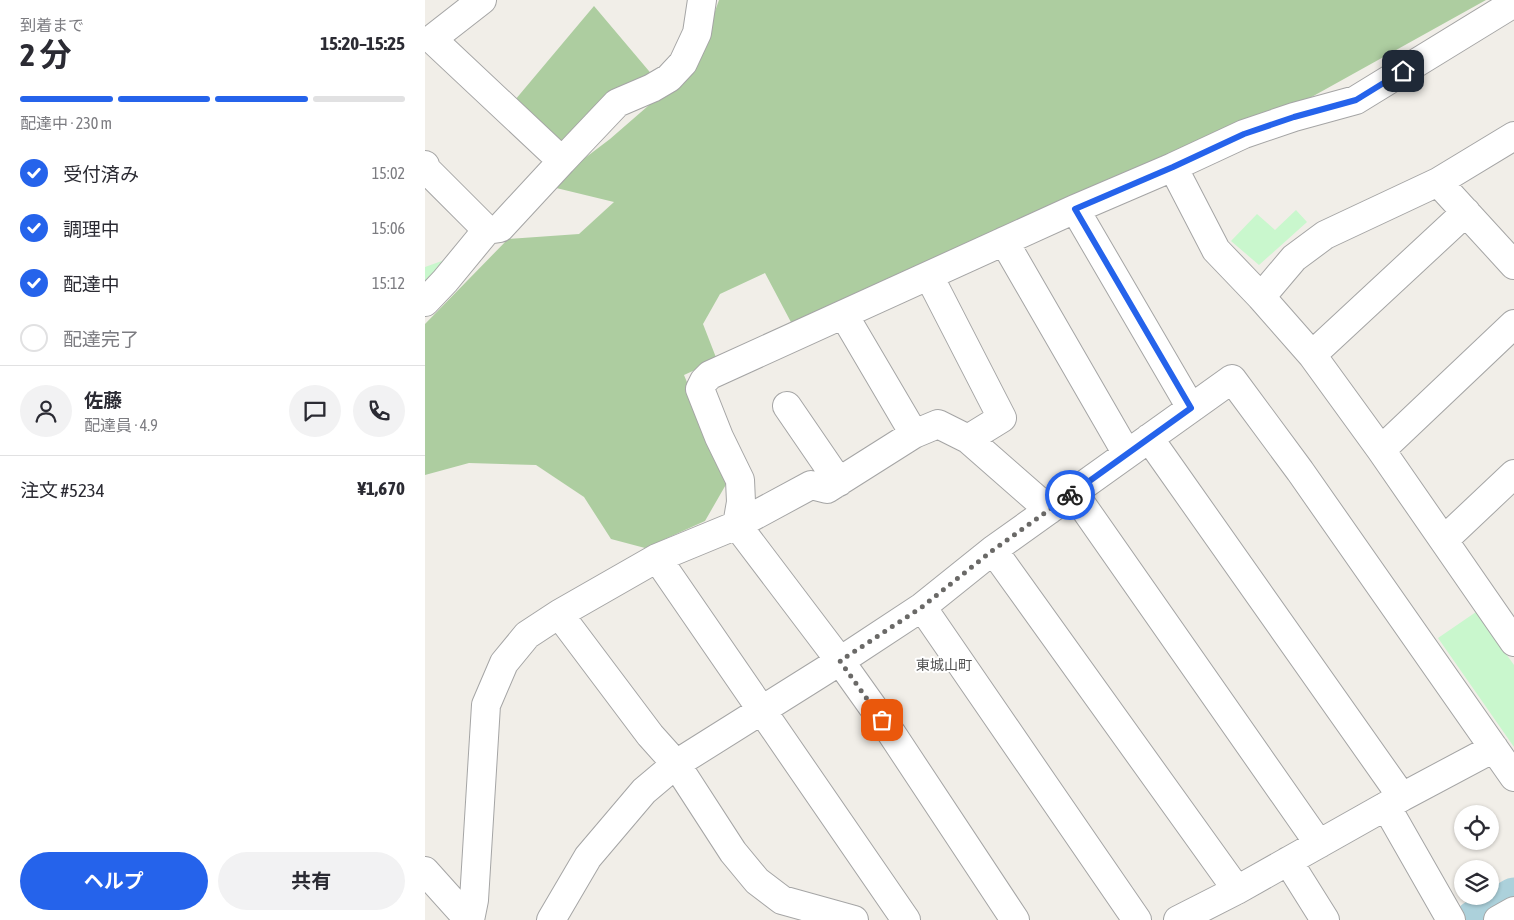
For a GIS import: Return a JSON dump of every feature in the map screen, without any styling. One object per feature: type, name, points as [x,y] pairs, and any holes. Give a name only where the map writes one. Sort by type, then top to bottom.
[{"type":"street","points":[[482,0],[429,38],[561,161]]},
{"type":"street","points":[[425,302],[487,230],[500,228],[617,103],[652,88],[669,78],[683,63],[697,33],[702,0]]},
{"type":"street","points":[[1015,920],[892,734],[840,661],[737,524],[741,502],[740,480],[703,400],[701,390],[704,381],[710,375],[1244,134],[1294,117],[1356,100],[1514,3]]},
{"type":"street","points":[[1261,297],[1294,258],[1325,235],[1438,182],[1514,136]]},
{"type":"street","points":[[425,165],[426,169],[487,230]]},
{"type":"street","points":[[1173,167],[1217,250],[1312,355],[1512,635]]},
{"type":"street","points":[[1438,182],[1514,266]]},
{"type":"street","points":[[1075,209],[1191,408]]},
{"type":"street","points":[[1312,355],[1465,212]]},
{"type":"street","points":[[1004,241],[1127,454]]},
{"type":"street","points":[[929,276],[1002,418],[968,439]]},
{"type":"street","points":[[844,315],[914,434]]},
{"type":"street","points":[[1381,450],[1514,324]]},
{"type":"street","points":[[551,920],[588,857],[644,792],[676,764],[922,607],[993,550],[1232,379],[1300,471],[1514,777]]},
{"type":"street","points":[[787,406],[839,482]]},
{"type":"street","points":[[469,920],[473,900],[485,705],[504,663],[527,635],[559,614],[657,558],[737,524],[811,485],[827,489],[914,434],[937,424],[968,439],[1049,510]]},
{"type":"street","points":[[1149,438],[1394,802],[1451,920]]},
{"type":"street","points":[[1443,540],[1514,474]]},
{"type":"street","points":[[1073,492],[1319,844]]},
{"type":"street","points":[[993,550],[1237,890]]},
{"type":"street","points":[[657,558],[906,920]]},
{"type":"street","points":[[922,607],[1137,920]]},
{"type":"street","points":[[559,614],[650,735],[676,764],[733,852],[757,881],[782,900],[821,916],[854,920]]},
{"type":"street","points":[[1187,918],[1494,748]]},
{"type":"street","points":[[1288,861],[1325,920]]},
{"type":"street","points":[[425,872],[469,920]]},
{"type":"street","points":[[1498,920],[1514,910]]},
{"type":"green space","points":[[719,0],[1486,0],[1281,114],[793,326],[765,273],[720,294],[703,324],[717,360],[684,375],[728,481],[705,521],[645,548],[611,539],[584,497],[536,465],[469,463],[425,475],[425,324],[508,239],[579,234],[614,202],[548,186],[610,139],[671,86],[705,39]]},
{"type":"green space","points":[[594,6],[654,77],[561,147],[515,100]]},
{"type":"green space","points":[[1296,210],[1307,222],[1259,265],[1231,241],[1257,214],[1275,230]]},
{"type":"green space","points":[[464,253],[425,293],[425,267]]},
{"type":"green space","points":[[1476,612],[1514,665],[1514,747],[1438,638]]},
{"type":"waterway","points":[[1474,920],[1514,897]]},
{"type":"way so far","points":[[882,720],[840,661],[922,607],[993,550],[1070,495]]},
{"type":"district","name":"東城山町","points":[[944,665]]},
{"type":"route","points":[[1070,495],[1191,408],[1075,209],[1244,134],[1294,117],[1356,100],[1403,71]]}]
